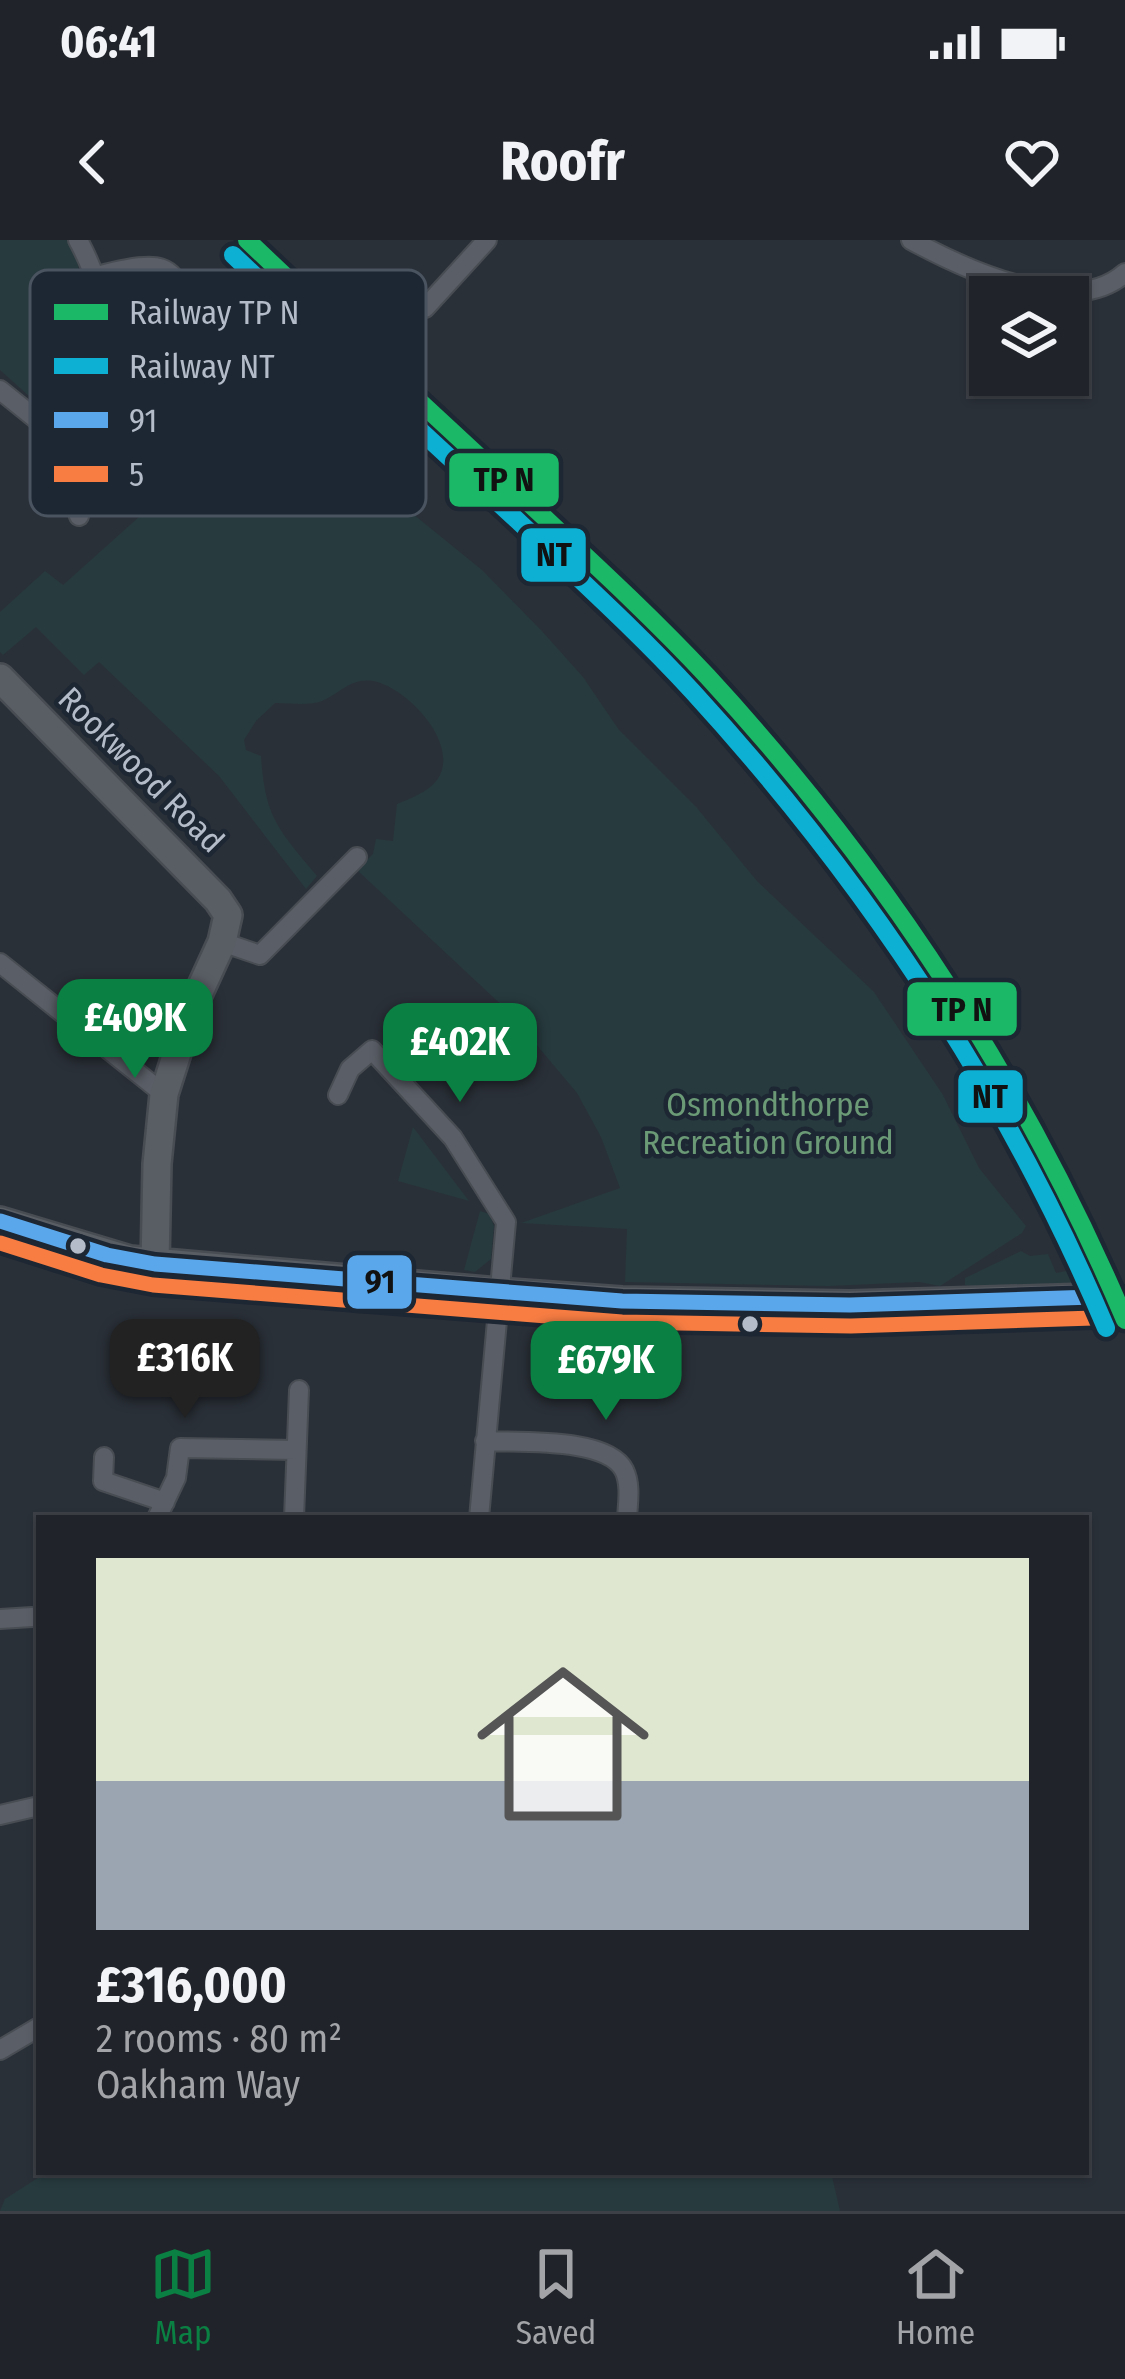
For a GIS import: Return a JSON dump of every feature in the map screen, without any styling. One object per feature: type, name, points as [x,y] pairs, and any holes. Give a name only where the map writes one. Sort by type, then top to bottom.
[{"type":"street","points":[[78,240],[95,270]]},
{"type":"street","points":[[426,307],[487,240]]},
{"type":"street","points":[[911,240],[974,269],[1066,293],[1100,290],[1125,273]]},
{"type":"street","points":[[121,270],[144,264],[164,270]]},
{"type":"street","points":[[0,390],[30,414]]},
{"type":"street","name":"Rookwood Road","points":[[0,678],[218,900],[225,929]]},
{"type":"street","points":[[155,1264],[164,1094],[190,1012],[225,929],[260,956],[357,857]]},
{"type":"street","points":[[0,963],[164,1094]]},
{"type":"street","points":[[338,1095],[350,1069],[372,1050],[453,1138],[505,1216],[507,1238],[479,1515]]},
{"type":"street","points":[[0,1221],[107,1255],[155,1264],[622,1301],[850,1305],[1090,1298]]},
{"type":"street","points":[[293,1515],[299,1390]]},
{"type":"street","points":[[485,1441],[605,1451],[623,1467],[627,1478],[627,1515]]},
{"type":"street","points":[[104,1457],[103,1480],[161,1510],[176,1478],[180,1448],[295,1450]]},
{"type":"street","points":[[0,1619],[32,1617]]},
{"type":"street","points":[[0,1815],[36,1807]]},
{"type":"street","points":[[0,2050],[36,2029]]},
{"type":"green space","points":[[0,240],[71,240],[79,270],[30,270],[30,397],[0,370]]},
{"type":"green space","name":"Osmondthorpe Recreation Ground","points":[[140,516],[415,516],[482,570],[541,630],[583,677],[619,730],[697,808],[757,881],[874,992],[943,1095],[979,1168],[1026,1226],[1022,1233],[940,1286],[919,1282],[829,1286],[625,1282],[627,1229],[521,1223],[620,1188],[601,1137],[577,1093],[508,1011],[357,870],[373,854],[376,839],[393,841],[397,804],[437,780],[442,751],[427,720],[401,694],[373,681],[358,682],[317,703],[275,703],[256,721],[244,740],[246,750],[261,756],[276,822],[317,876],[306,889],[219,776],[99,662],[84,675],[36,627],[3,655],[0,652],[0,612],[45,571],[63,585]]},
{"type":"green space","points":[[413,1127],[469,1201],[398,1181]]},
{"type":"green space","points":[[480,1211],[489,1214],[494,1226],[491,1259],[475,1272],[464,1270]]},
{"type":"green space","points":[[1021,1251],[1030,1256],[1048,1254],[1056,1273],[1076,1269],[1085,1289],[1004,1290],[965,1285],[965,1278]]},
{"type":"green space","points":[[42,2175],[832,2175],[840,2211],[0,2211],[5,2199]]},
{"type":"tunnel","points":[[1090,1298],[1125,1296]]},
{"type":"transit line","points":[[247,240],[279,270]]},
{"type":"transit line","points":[[426,407],[708,677],[833,824],[944,980],[995,1062],[1042,1146],[1125,1320]]},
{"type":"transit line","name":"91","points":[[0,1221],[107,1255],[155,1264],[622,1301],[850,1305],[1125,1296]]},
{"type":"transit line","name":"5","points":[[0,1243],[101,1275],[153,1285],[622,1322],[851,1326],[1125,1317]]},
{"type":"rail line","name":"NT","points":[[233,255],[249,270]]},
{"type":"rail line","name":"NT","points":[[426,436],[629,626],[693,692],[816,838],[927,992],[977,1073],[1024,1156],[1106,1328]]}]
